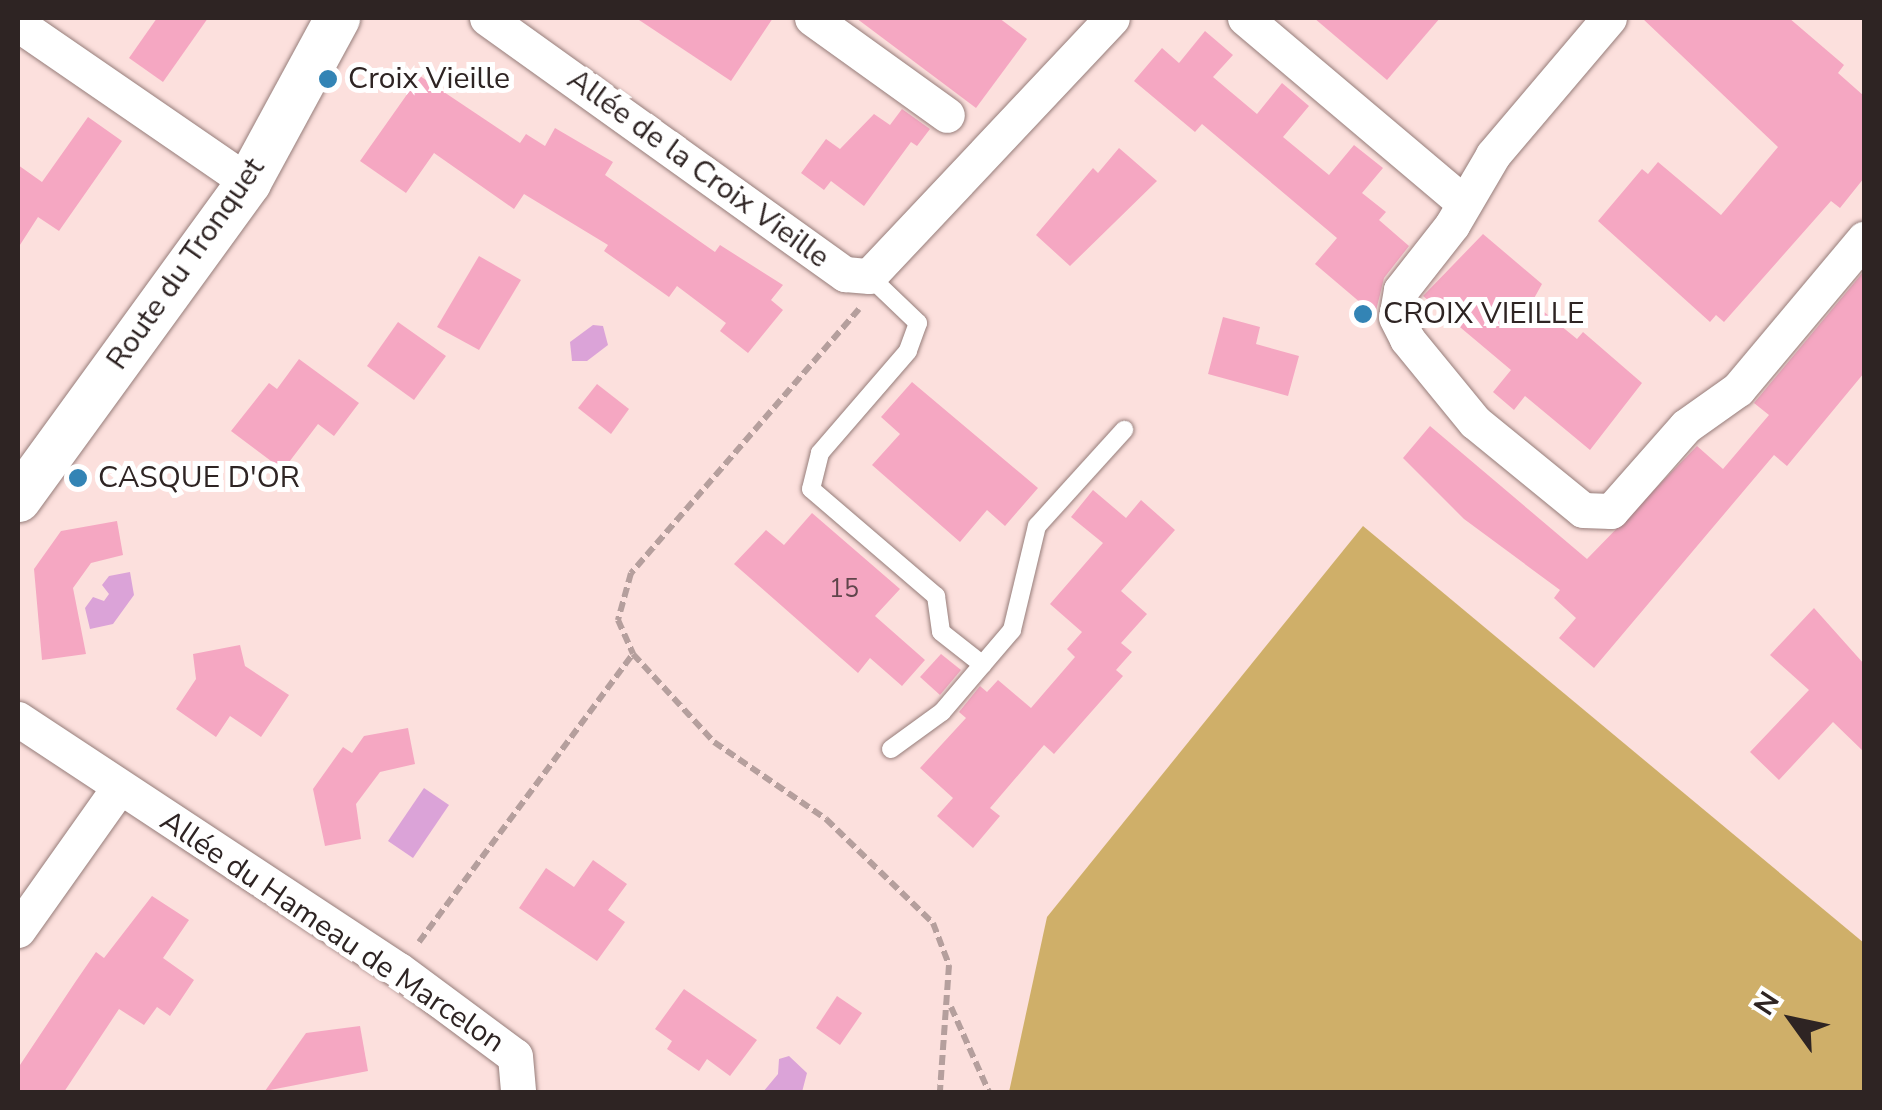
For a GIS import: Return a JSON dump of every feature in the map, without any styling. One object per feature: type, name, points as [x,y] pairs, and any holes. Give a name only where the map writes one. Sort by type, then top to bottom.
[{"type":"street","name":"Route du Tronquet","points":[[18,499],[248,182],[337,18]]},
{"type":"street","name":"Allée de la Croix Vieille","points":[[487,18],[845,274],[869,276],[1112,18]]},
{"type":"street","points":[[812,18],[947,115]]},
{"type":"street","points":[[1246,18],[1463,202]]},
{"type":"street","points":[[1609,18],[1493,155],[1401,290],[1396,317],[1476,422],[1583,510],[1612,511],[1686,426],[1738,389],[1864,239]]},
{"type":"street","points":[[27,32],[248,182]]},
{"type":"street","name":"Allée du Hameau de Marcelon","points":[[18,719],[118,789],[399,970],[515,1056],[518,1092]]},
{"type":"street","points":[[18,930],[118,789]]},
{"type":"lane","points":[[869,276],[918,323],[908,350],[820,452],[811,489],[936,596],[941,632],[982,665]]},
{"type":"lane","points":[[891,750],[942,712],[1012,630],[1037,526],[1124,430]]},
{"type":"path","points":[[399,970],[633,654]]},
{"type":"path","points":[[949,1004],[989,1092]]},
{"type":"shaded area","points":[[593,325],[603,326],[608,345],[587,361],[572,361],[570,342]]},
{"type":"shaded area","points":[[1363,526],[1864,943],[1864,1092],[1009,1092],[1047,917]]},
{"type":"shaded area","points":[[130,572],[134,595],[113,624],[90,629],[85,608],[93,597],[104,601],[109,594],[102,585],[109,576]]},
{"type":"shaded area","points":[[424,788],[449,805],[413,858],[388,841]]},
{"type":"shaded area","points":[[789,1056],[807,1073],[802,1092],[763,1092],[778,1074],[779,1059]]},
{"type":"building","points":[[157,18],[208,18],[163,82],[129,58]]},
{"type":"building","points":[[636,18],[773,18],[731,81]]},
{"type":"building","points":[[856,18],[999,18],[1027,39],[976,108]]},
{"type":"building","points":[[1314,18],[1440,18],[1387,80]]},
{"type":"building","points":[[1642,18],[1789,18],[1844,65],[1838,73],[1864,96],[1864,178],[1840,208],[1831,201],[1724,322],[1716,315],[1710,322],[1598,221],[1642,169],[1648,174],[1658,162],[1721,215],[1778,147]]},
{"type":"building","points":[[1205,31],[1233,55],[1213,77],[1257,114],[1282,83],[1309,106],[1283,137],[1329,175],[1354,145],[1383,168],[1362,193],[1386,212],[1379,220],[1409,246],[1384,278],[1375,315],[1315,264],[1337,238],[1202,124],[1195,132],[1134,81],[1162,48],[1179,63]]},
{"type":"building","points":[[420,76],[520,143],[526,134],[545,146],[555,128],[613,162],[605,175],[715,252],[720,245],[783,285],[771,300],[783,310],[748,353],[720,331],[726,323],[677,286],[669,297],[604,251],[608,245],[524,194],[514,209],[434,153],[406,193],[360,161]]},
{"type":"building","points":[[902,109],[930,129],[917,146],[911,142],[864,206],[831,181],[824,190],[801,173],[826,139],[840,149],[874,114],[890,125]]},
{"type":"building","points":[[88,117],[122,141],[59,231],[38,217],[18,248],[18,165],[42,182]]},
{"type":"building","points":[[1119,148],[1157,181],[1070,266],[1036,235],[1093,168],[1098,173]]},
{"type":"building","points":[[1483,234],[1542,284],[1532,302],[1577,339],[1583,332],[1642,383],[1590,450],[1525,396],[1514,410],[1493,392],[1511,370],[1423,296]]},
{"type":"building","points":[[479,256],[521,280],[479,350],[437,327]]},
{"type":"building","points":[[1864,271],[1864,373],[1787,466],[1774,455],[1594,668],[1559,638],[1576,618],[1554,598],[1560,590],[1464,519],[1403,458],[1430,426],[1587,559],[1697,446],[1723,469],[1769,415],[1754,403]]},
{"type":"building","points":[[1223,317],[1260,327],[1256,344],[1299,356],[1288,396],[1208,374]]},
{"type":"building","points":[[398,322],[446,356],[414,400],[367,366]]},
{"type":"building","points":[[299,359],[359,403],[334,436],[318,424],[283,470],[231,431],[269,383],[277,389]]},
{"type":"building","points":[[912,382],[1038,488],[1005,526],[987,510],[960,542],[872,465],[900,434],[881,417]]},
{"type":"building","points":[[597,384],[629,409],[611,434],[578,408]]},
{"type":"building","points":[[1093,490],[1126,518],[1141,500],[1175,530],[1121,591],[1147,614],[1121,643],[1132,652],[1116,670],[1123,676],[1054,754],[1044,745],[990,808],[1000,816],[973,848],[937,816],[953,798],[920,768],[966,718],[959,712],[980,686],[987,692],[998,680],[1031,708],[1075,657],[1067,649],[1082,632],[1050,604],[1103,543],[1071,517]]},
{"type":"building","points":[[812,513],[900,589],[875,616],[925,660],[902,686],[870,658],[858,673],[734,564],[766,530],[784,545]]},
{"type":"building","points":[[117,521],[123,555],[91,563],[73,588],[86,654],[42,660],[34,569],[61,531]]},
{"type":"building","points":[[1814,608],[1864,664],[1864,752],[1833,722],[1779,780],[1750,752],[1809,690],[1770,655]]},
{"type":"building","points":[[240,645],[245,666],[289,695],[261,737],[230,716],[216,737],[176,709],[196,679],[193,654]]},
{"type":"building","points":[[941,654],[961,670],[940,695],[920,677]]},
{"type":"building","points":[[408,728],[415,764],[380,772],[356,804],[361,839],[325,846],[313,789],[343,747],[352,753],[364,736]]},
{"type":"building","points":[[593,860],[627,884],[608,910],[625,922],[597,961],[519,908],[546,868],[574,887]]},
{"type":"building","points":[[152,896],[189,920],[163,958],[194,980],[170,1016],[157,1007],[144,1025],[119,1009],[64,1092],[18,1092],[18,1068],[76,981],[96,952],[104,958]]},
{"type":"building","points":[[684,989],[757,1040],[730,1076],[707,1059],[699,1071],[667,1049],[672,1041],[655,1029]]},
{"type":"building","points":[[837,996],[862,1013],[840,1045],[816,1028]]},
{"type":"building","points":[[360,1026],[368,1071],[265,1091],[306,1033]]},
{"type":"place","name":"Croix Vieille","points":[[328,79]]},
{"type":"place","name":"CROIX VIEILLE","points":[[1363,314]]},
{"type":"place","name":"CASQUE D'OR","points":[[78,478]]}]
